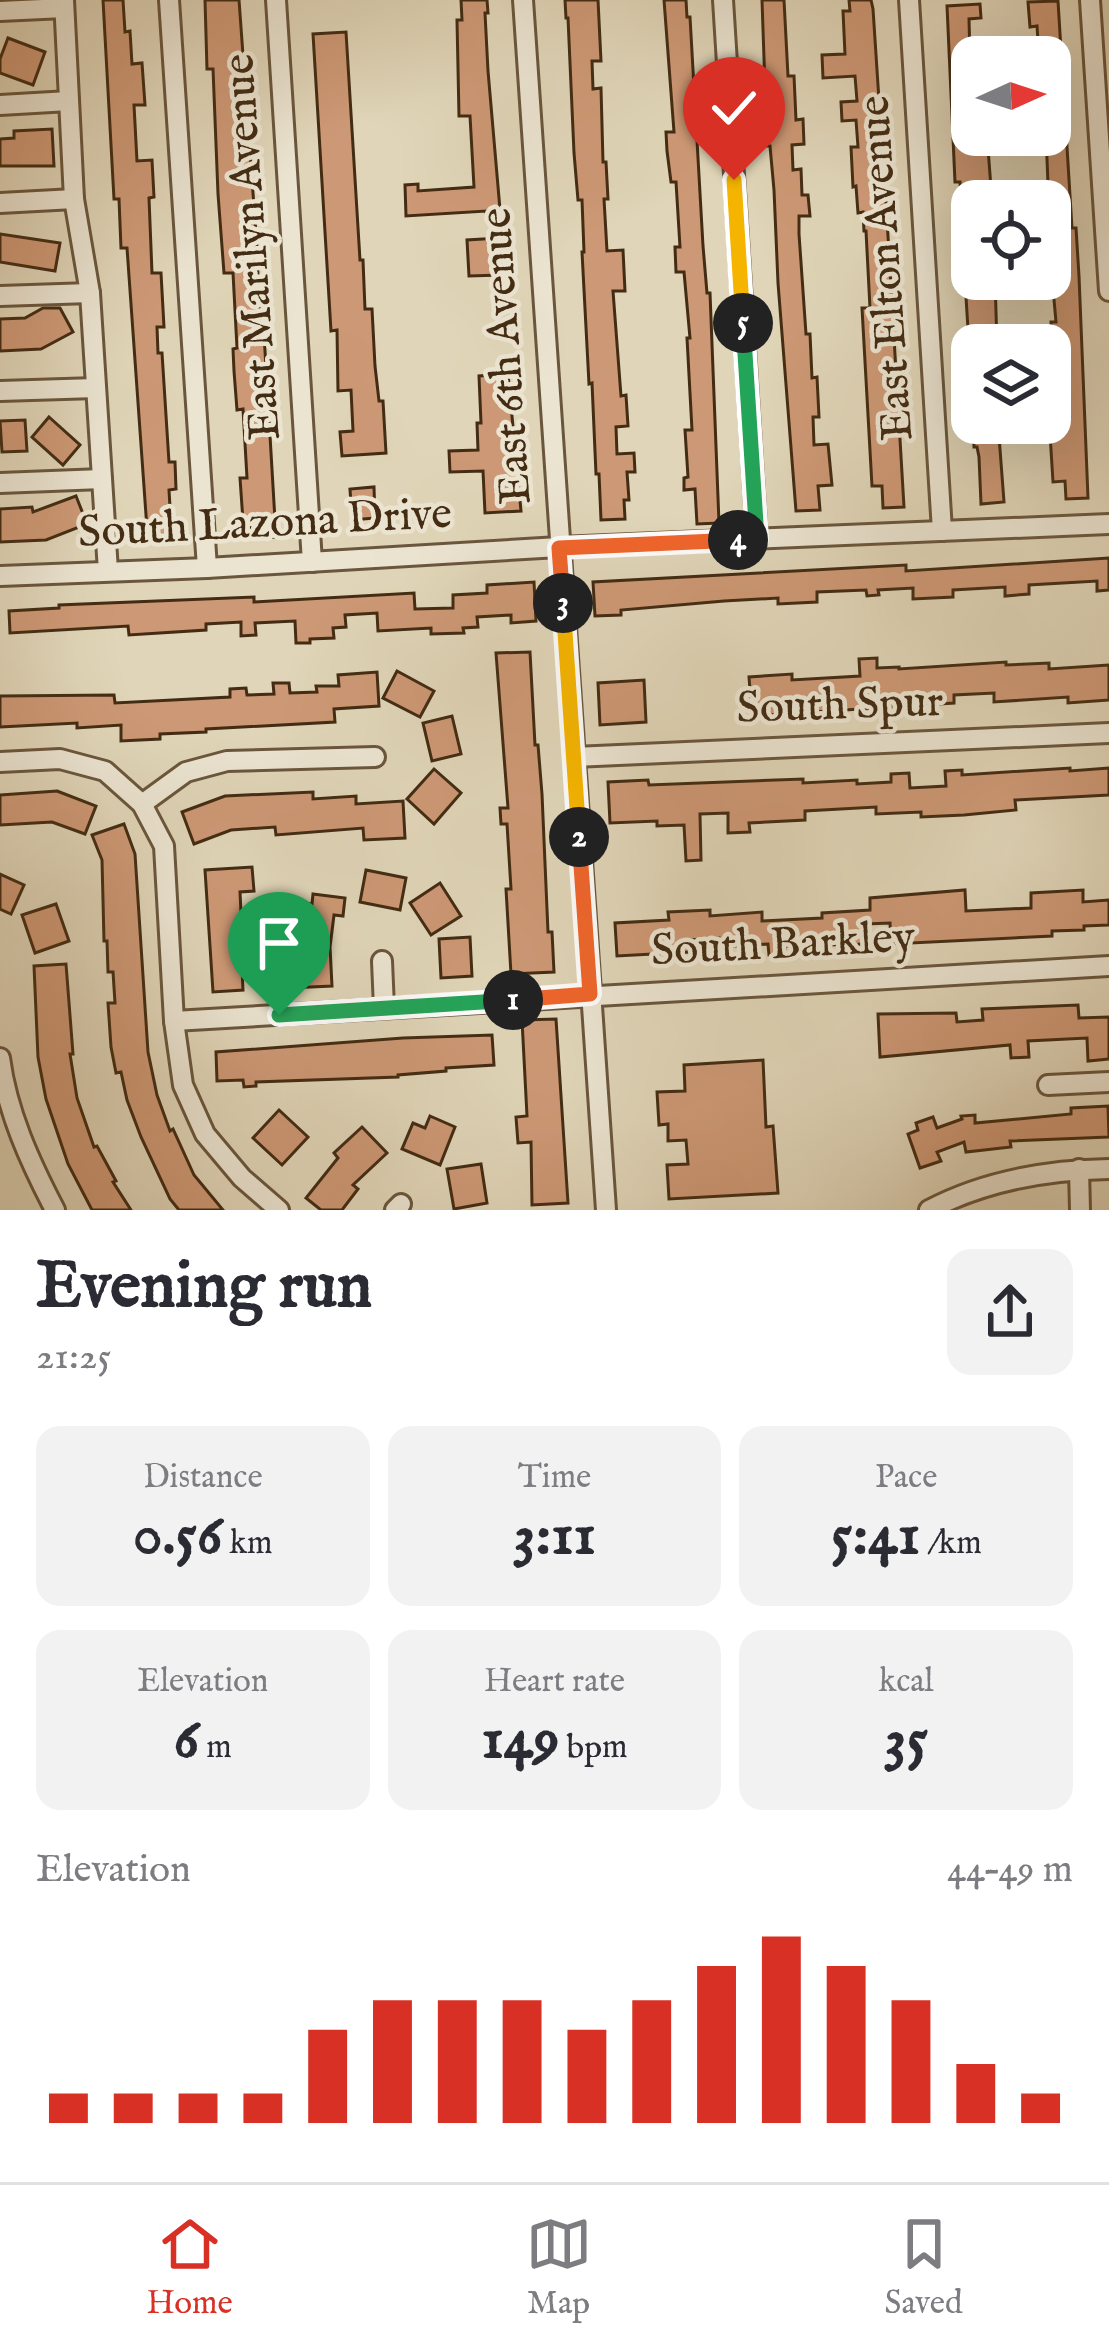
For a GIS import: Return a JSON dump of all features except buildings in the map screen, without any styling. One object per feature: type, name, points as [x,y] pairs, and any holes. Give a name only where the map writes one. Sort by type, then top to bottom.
[{"type":"street","points":[[170,0],[207,568]]},
{"type":"street","name":"East Marilyn Avenue","points":[[276,0],[312,562]]},
{"type":"street","name":"East 6th Avenue","points":[[523,0],[606,1210]]},
{"type":"street","points":[[723,0],[757,539]]},
{"type":"street","name":"East Elton Avenue","points":[[909,0],[942,531]]},
{"type":"street","points":[[1090,0],[1109,291]]},
{"type":"street","points":[[0,11],[64,4],[74,199],[89,292],[107,571]]},
{"type":"street","points":[[0,105],[69,101]]},
{"type":"street","points":[[0,203],[74,199]]},
{"type":"street","points":[[0,296],[89,292]]},
{"type":"street","points":[[0,391],[96,388]]},
{"type":"street","points":[[0,483],[102,479]]},
{"type":"street","name":"South Lazona Drive","points":[[0,575],[1109,524]]},
{"type":"street","name":"South Spur","points":[[574,757],[1109,734]]},
{"type":"street","points":[[142,804],[186,772],[227,761],[375,757]]},
{"type":"street","points":[[0,762],[60,759],[105,771],[142,804],[164,846],[174,1021],[183,1084],[205,1134],[242,1178],[278,1210]]},
{"type":"street","points":[[382,961],[384,1008]]},
{"type":"street","name":"South Barkley","points":[[174,1021],[1109,966]]},
{"type":"street","points":[[0,1058],[12,1113],[55,1210]]},
{"type":"street","points":[[1048,1085],[1109,1082]]},
{"type":"street","points":[[929,1210],[954,1205],[996,1184],[1065,1169],[1109,1169]]},
{"type":"street","points":[[1078,1169],[1080,1210]]},
{"type":"route","points":[[279,1015],[590,994],[559,548],[757,539],[734,180]]}]
